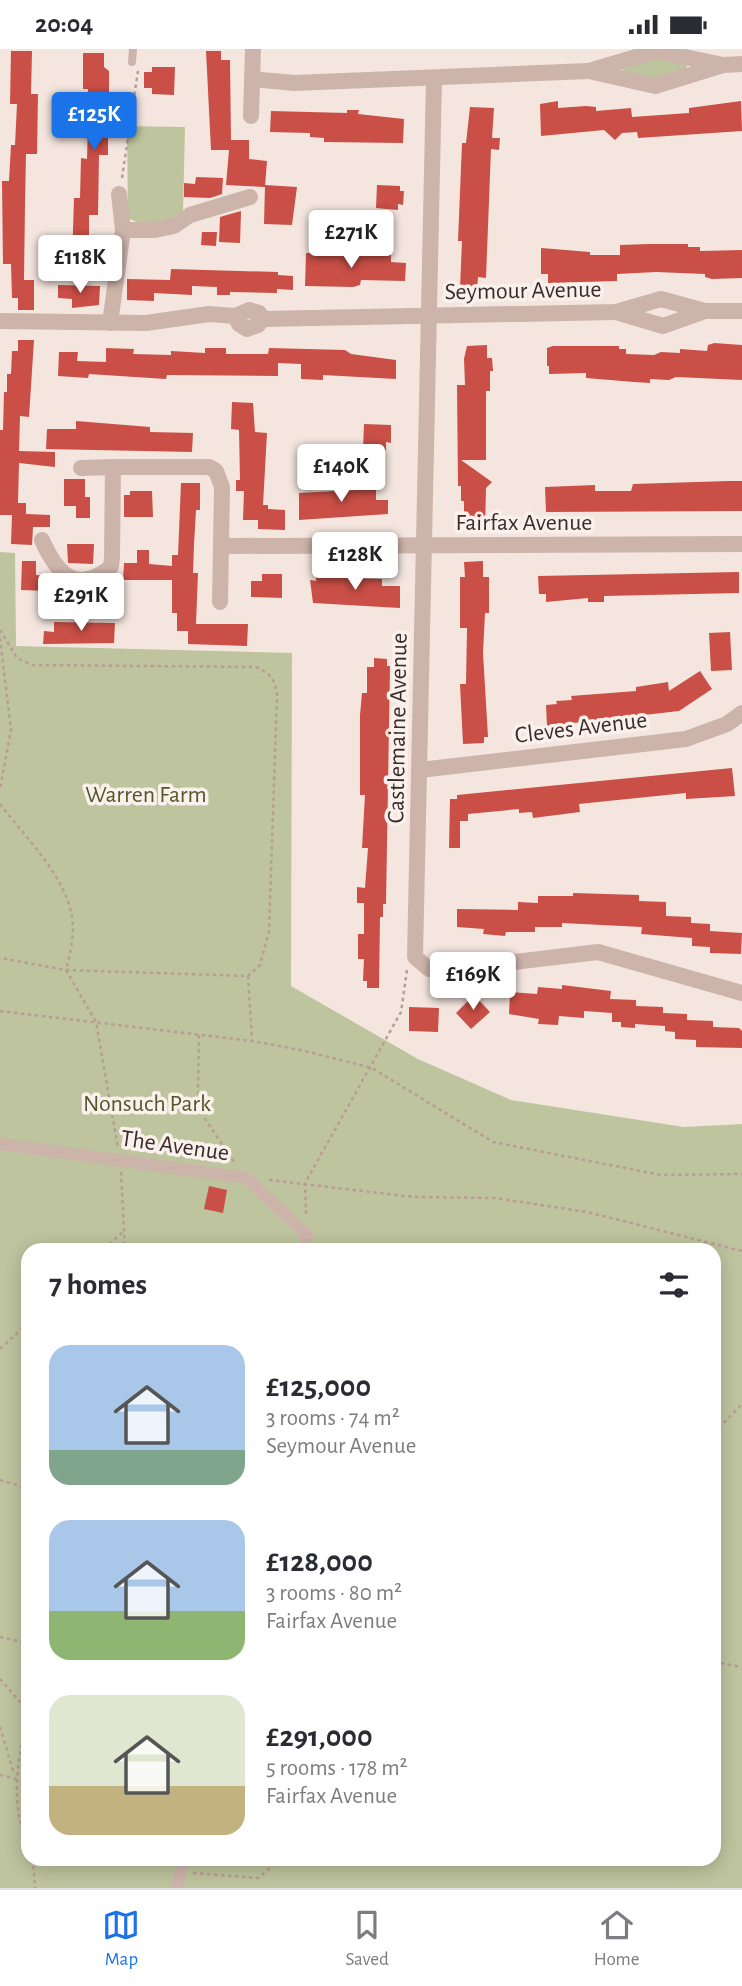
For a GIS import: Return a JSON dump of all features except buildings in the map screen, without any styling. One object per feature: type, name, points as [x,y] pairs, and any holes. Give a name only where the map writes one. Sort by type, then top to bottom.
[{"type":"street","points":[[251,116],[253,49]]},
{"type":"street","points":[[252,79],[294,83],[589,71],[656,51],[723,65]]},
{"type":"street","points":[[589,71],[655,86],[723,65],[742,64]]},
{"type":"street","name":"Castlemaine Avenue","points":[[415,957],[434,79]]},
{"type":"street","points":[[110,323],[123,230],[119,194]]},
{"type":"street","points":[[123,230],[155,230],[174,226],[190,215],[250,197]]},
{"type":"street","name":"Seymour Avenue","points":[[0,321],[146,323],[209,314],[235,316],[239,324],[247,329],[258,325],[263,319],[617,312],[661,299],[705,311],[742,311]]},
{"type":"street","name":"Seymour Avenue","points":[[617,312],[663,326],[705,311]]},
{"type":"street","points":[[42,540],[51,562],[67,576],[85,582],[111,567],[113,467]]},
{"type":"street","points":[[81,468],[209,467],[216,471],[222,487],[220,602]]},
{"type":"street","name":"Fairfax Avenue","points":[[222,546],[742,544]]},
{"type":"street","name":"Cleves Avenue","points":[[420,770],[686,739],[709,733],[742,713]]},
{"type":"street","points":[[415,957],[429,969],[438,971],[598,952],[742,993]]},
{"type":"street","name":"The Avenue","points":[[0,1144],[246,1178],[307,1235]]},
{"type":"street","points":[[305,1243],[307,1235]]},
{"type":"street","points":[[177,1888],[182,1866]]},
{"type":"lane","points":[[132,62],[133,49]]},
{"type":"path","points":[[119,194],[139,73],[132,62]]},
{"type":"path","points":[[0,630],[17,658],[43,667],[118,664],[256,667],[269,673],[275,682],[277,695],[269,931],[260,965],[248,976],[66,970],[0,958]]},
{"type":"path","points":[[0,638],[11,730],[0,789]]},
{"type":"path","points":[[0,804],[55,876],[66,897],[72,917],[73,937],[66,970],[96,1022],[120,1159],[125,1243]]},
{"type":"path","points":[[307,1235],[305,1183],[372,1069],[401,1012],[406,971],[415,957]]},
{"type":"path","points":[[248,976],[252,1041]]},
{"type":"path","points":[[0,1011],[252,1041],[372,1069],[493,1142],[661,1175],[742,1174]]},
{"type":"path","points":[[198,1035],[198,1090],[203,1116],[246,1178],[414,1197],[495,1198],[587,1212],[710,1243]]},
{"type":"path","points":[[110,1243],[124,1230]]},
{"type":"path","points":[[721,1246],[742,1251]]},
{"type":"path","points":[[0,1349],[21,1329]]},
{"type":"path","points":[[721,1426],[742,1403]]},
{"type":"path","points":[[0,1480],[21,1485]]},
{"type":"path","points":[[0,1637],[21,1642]]},
{"type":"path","points":[[721,1663],[742,1667]]},
{"type":"path","points":[[0,1679],[21,1703]]},
{"type":"path","points":[[0,1727],[15,1777],[21,1828]]},
{"type":"path","points":[[15,1777],[21,1747]]},
{"type":"path","points":[[0,1775],[21,1779]]},
{"type":"path","points":[[33,1866],[35,1888]]},
{"type":"path","points":[[188,1866],[258,1878],[273,1866]]},
{"type":"green space","points":[[647,57],[687,65],[686,72],[664,80],[627,75],[623,71],[624,67]]},
{"type":"green space","points":[[127,126],[185,127],[183,213],[172,221],[141,223],[128,218]]},
{"type":"green space","name":"Nonsuch Park","points":[[0,552],[15,553],[16,646],[292,653],[291,986],[418,1059],[511,1100],[684,1127],[742,1124],[742,1888],[0,1888]]},
{"type":"park label","name":"Warren Farm","points":[[146,795]]}]
